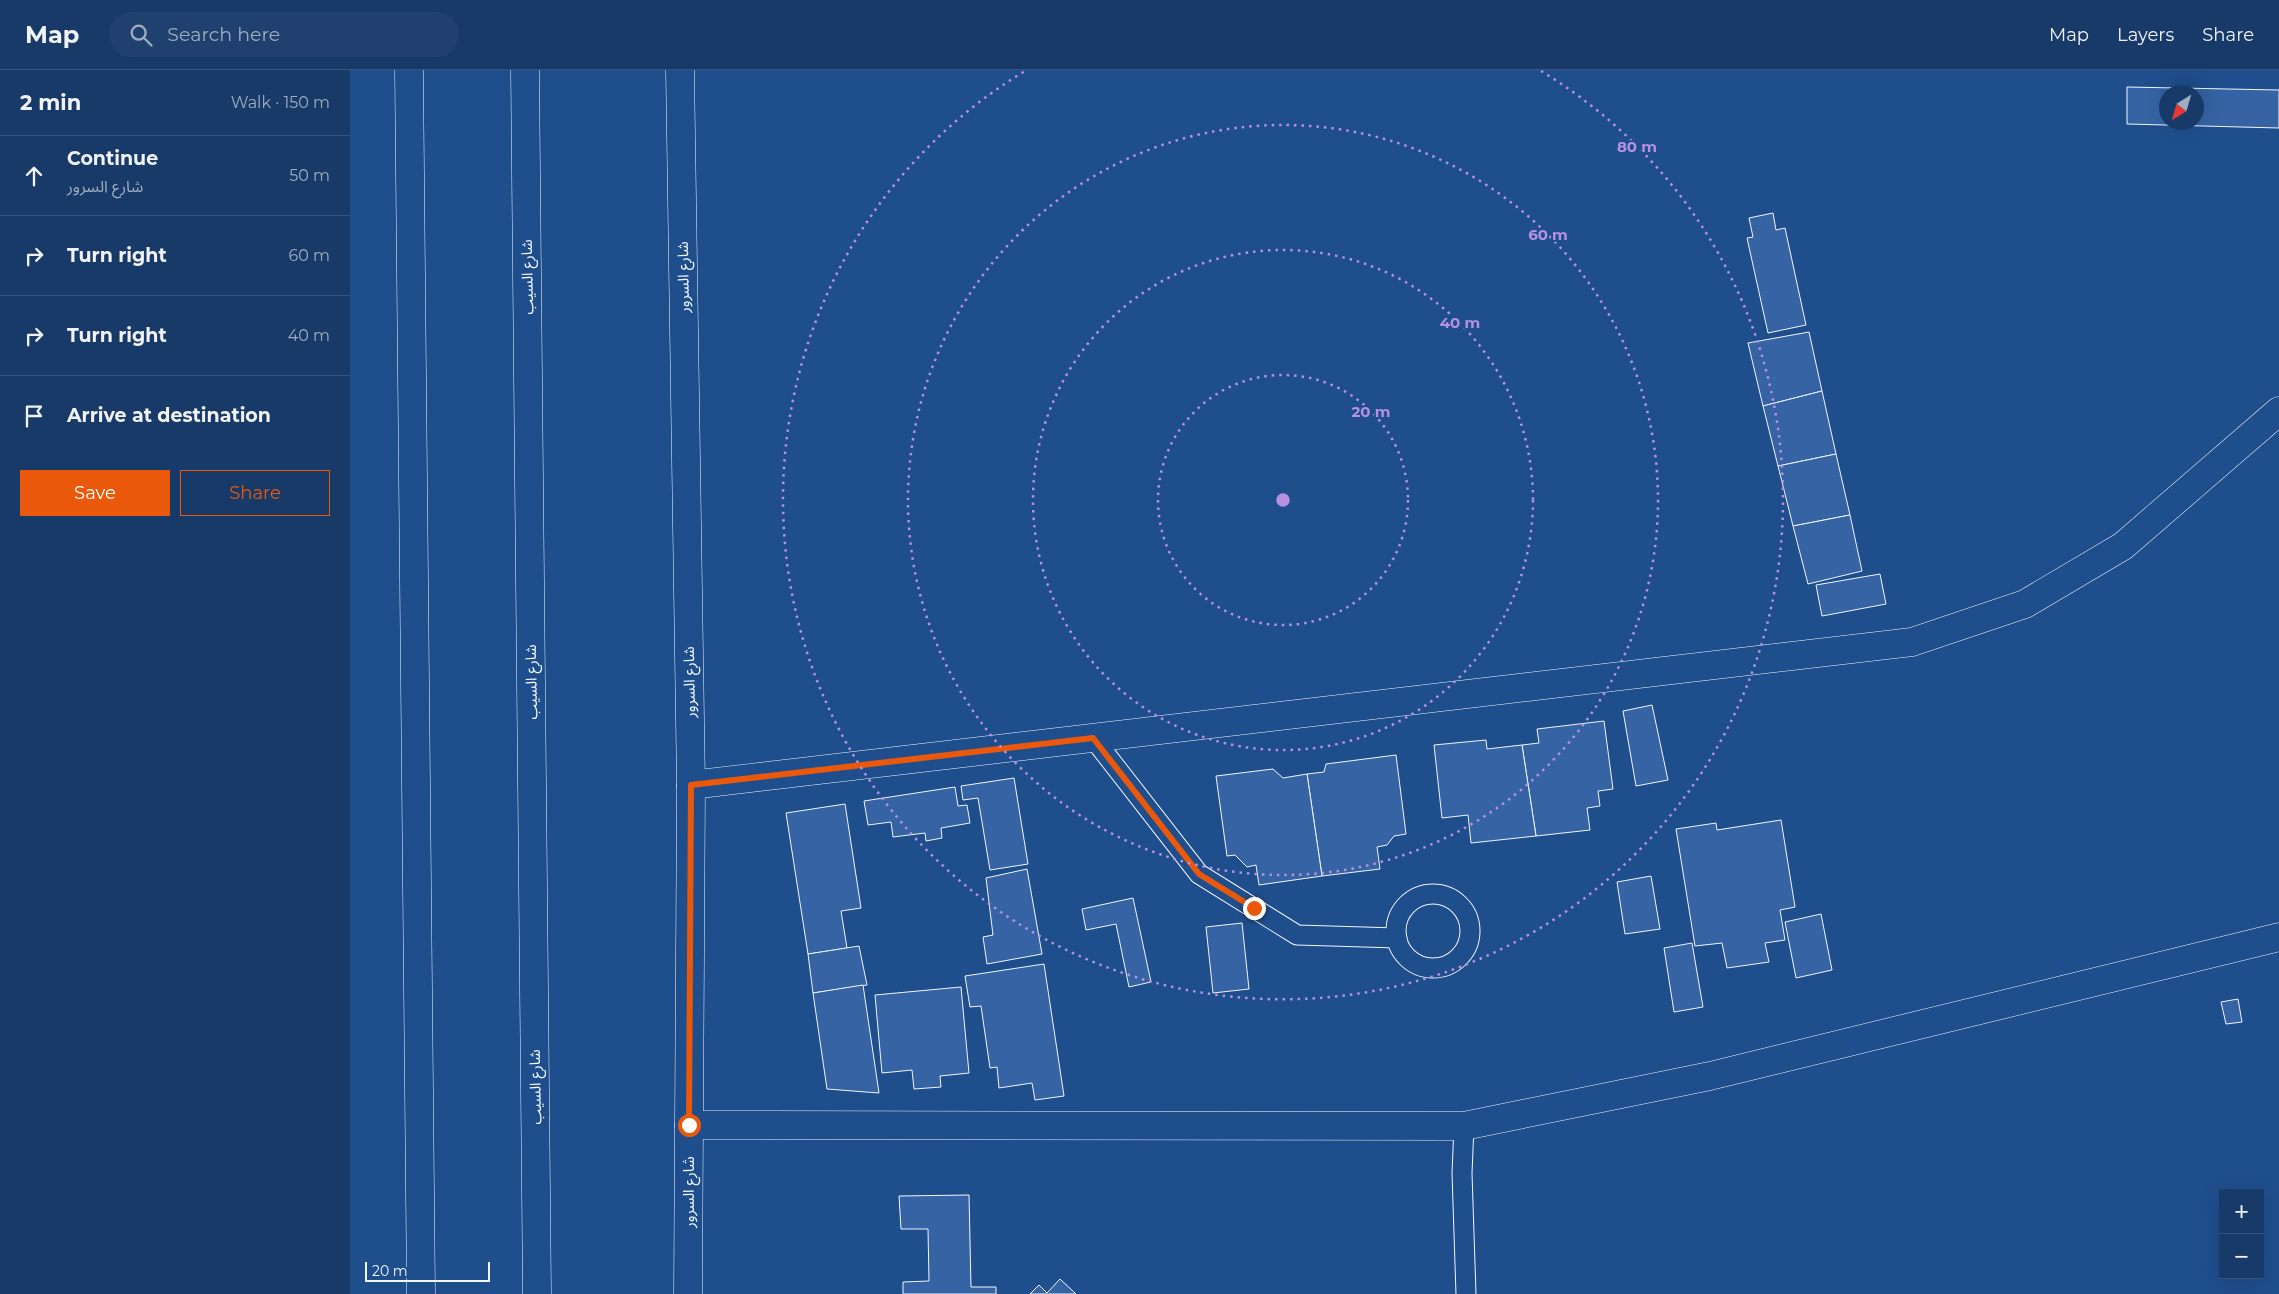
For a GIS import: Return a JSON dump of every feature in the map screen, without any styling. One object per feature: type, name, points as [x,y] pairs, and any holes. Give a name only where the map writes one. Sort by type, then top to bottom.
[{"type":"main road","points":[[410,70],[421,1294]]},
{"type":"main road","name":"شارع السيب","points":[[525,70],[537,1294]]},
{"type":"main road","name":"شارع السرور","points":[[680,70],[691,785],[688,1294]]},
{"type":"main road","points":[[691,785],[1912,642],[2025,604],[2122,546],[2279,411]]},
{"type":"main road","points":[[689,1125],[1464,1126],[1710,1076],[2279,936]]},
{"type":"lane","points":[[1093,738],[1199,874],[1297,935],[1397,938]]},
{"type":"lane","points":[[1464,1126],[1462,1173],[1466,1294]]},
{"type":"building","points":[[2127,87],[2159,88],[2159,125],[2127,124]]},
{"type":"building","points":[[2204,89],[2279,90],[2279,128],[2204,126]]},
{"type":"building","points":[[1773,213],[1776,230],[1785,228],[1806,325],[1768,333],[1747,238],[1753,237],[1749,218]]},
{"type":"building","points":[[1809,332],[1822,391],[1763,406],[1748,343]]},
{"type":"building","points":[[1822,391],[1836,454],[1778,466],[1763,406]]},
{"type":"building","points":[[1836,454],[1850,515],[1793,526],[1778,466]]},
{"type":"building","points":[[1850,515],[1862,571],[1808,584],[1793,526]]},
{"type":"building","points":[[1880,574],[1886,604],[1822,616],[1816,585]]},
{"type":"building","points":[[1652,705],[1668,780],[1636,786],[1623,711]]},
{"type":"building","points":[[1604,721],[1613,789],[1598,791],[1600,806],[1587,808],[1590,830],[1536,836],[1522,745],[1539,743],[1537,729]]},
{"type":"building","points":[[1486,740],[1487,749],[1522,745],[1536,836],[1471,843],[1468,815],[1442,818],[1434,745]]},
{"type":"building","points":[[1396,755],[1406,834],[1394,836],[1387,845],[1377,847],[1380,869],[1322,876],[1307,774],[1324,772],[1326,764]]},
{"type":"building","points":[[1273,769],[1283,778],[1307,774],[1322,876],[1259,885],[1256,865],[1247,867],[1235,855],[1227,856],[1216,776]]},
{"type":"building","points":[[1014,778],[1028,864],[990,870],[978,798],[963,800],[961,786]]},
{"type":"building","points":[[955,787],[958,806],[967,805],[970,823],[941,828],[942,838],[926,841],[925,833],[893,837],[891,822],[868,825],[864,801]]},
{"type":"building","points":[[845,804],[861,908],[841,911],[847,948],[808,954],[786,813]]},
{"type":"building","points":[[1781,820],[1795,907],[1780,910],[1785,940],[1765,943],[1769,962],[1727,968],[1722,943],[1695,946],[1676,829],[1716,823],[1717,830]]},
{"type":"building","points":[[1027,869],[1042,954],[987,964],[983,937],[993,935],[986,878]]},
{"type":"building","points":[[1651,876],[1660,929],[1625,934],[1617,882]]},
{"type":"building","points":[[1133,898],[1151,982],[1129,987],[1116,924],[1086,930],[1082,909]]},
{"type":"building","points":[[1821,914],[1832,970],[1796,978],[1785,922]]},
{"type":"building","points":[[1242,923],[1249,989],[1213,993],[1206,927]]},
{"type":"building","points":[[1692,943],[1703,1007],[1674,1012],[1664,948]]},
{"type":"building","points":[[859,946],[867,985],[813,993],[808,954]]},
{"type":"building","points":[[1044,964],[1064,1096],[1035,1100],[1032,1083],[999,1088],[997,1067],[990,1068],[981,1006],[970,1007],[965,976]]},
{"type":"building","points":[[863,985],[879,1093],[827,1089],[813,993]]},
{"type":"building","points":[[961,987],[969,1073],[940,1076],[941,1087],[914,1089],[912,1070],[882,1073],[875,995]]},
{"type":"building","points":[[2238,999],[2242,1022],[2226,1024],[2221,1002]]},
{"type":"building","points":[[969,1195],[971,1287],[996,1287],[996,1294],[903,1294],[903,1282],[929,1281],[928,1229],[901,1229],[899,1196]]},
{"type":"building","points":[[1060,1279],[1076,1294],[1030,1294],[1039,1285],[1047,1293]]},
{"type":"route","points":[[689,1125],[691,785],[1093,738],[1199,874],[1254,908]]}]
